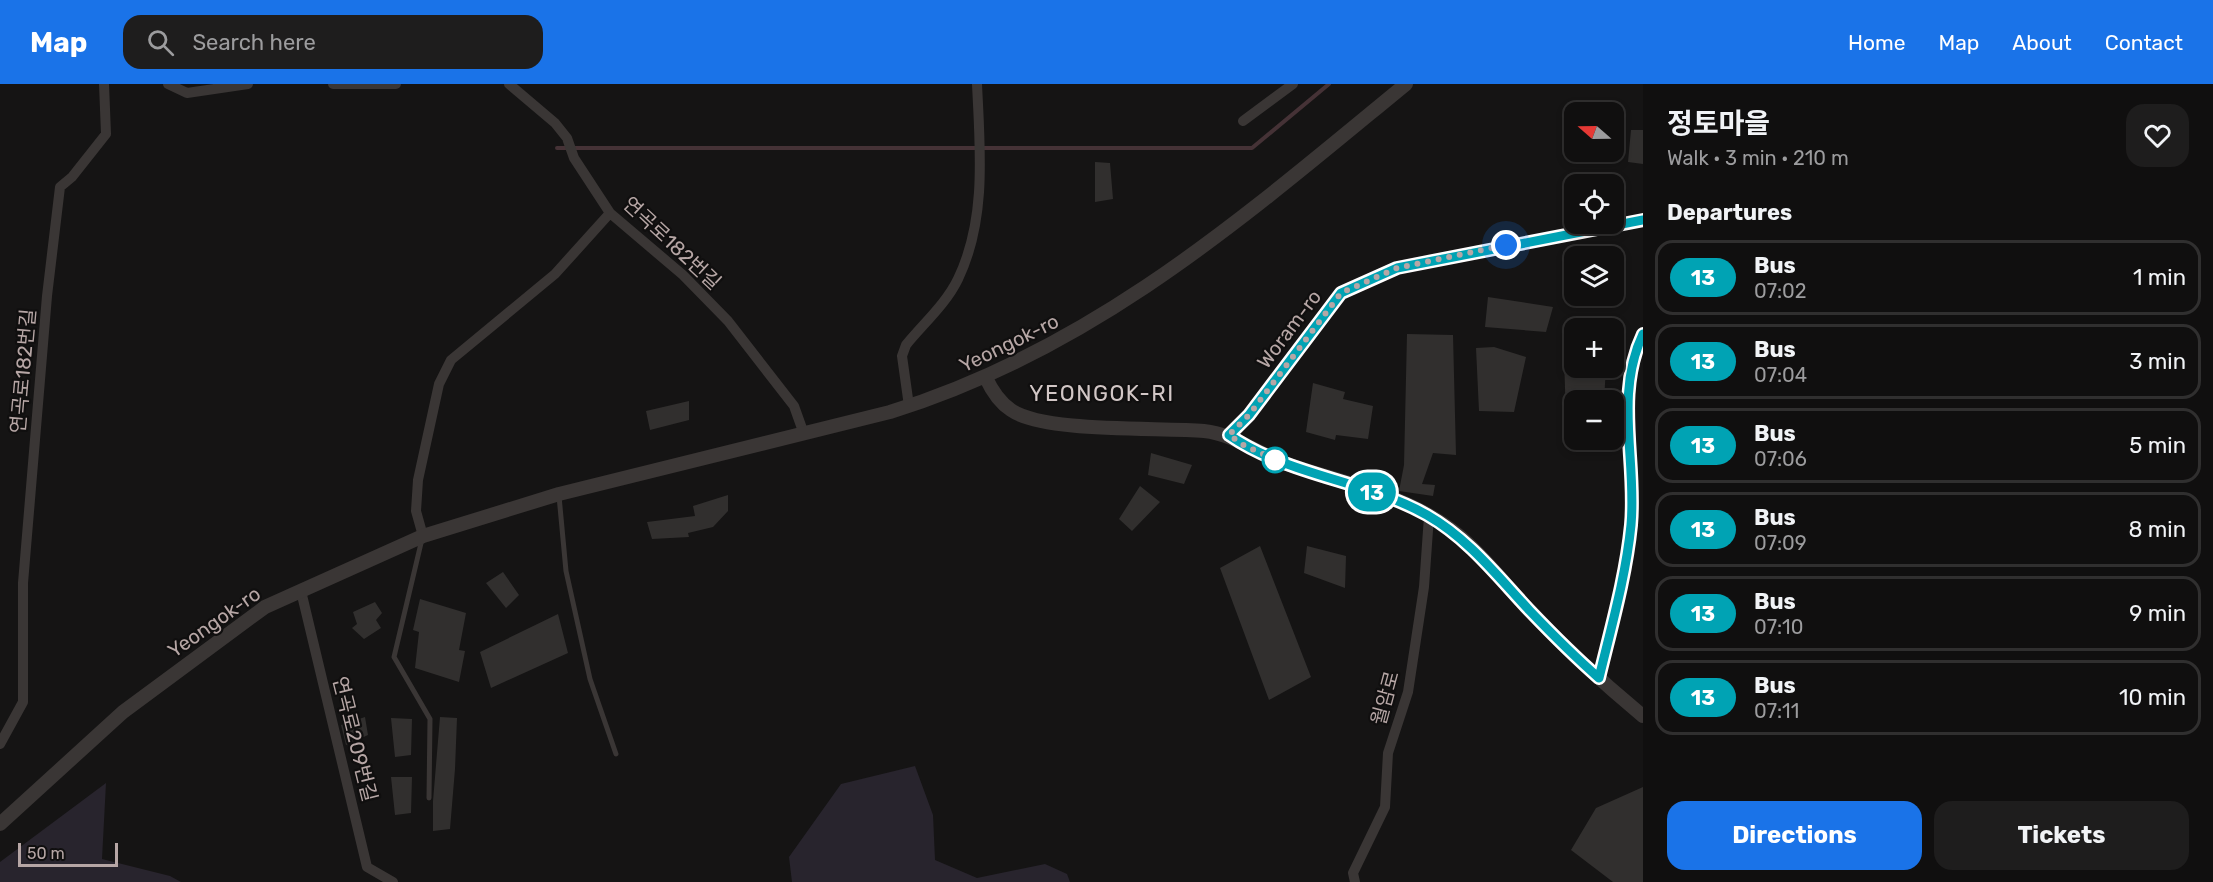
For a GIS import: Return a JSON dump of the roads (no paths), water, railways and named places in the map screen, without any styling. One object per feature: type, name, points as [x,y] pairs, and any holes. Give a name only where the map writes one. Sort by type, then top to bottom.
[{"type":"street","name":"연곡로182번길","points":[[0,744],[23,702],[23,583],[47,296],[60,187],[72,177],[106,134],[105,84]]},
{"type":"street","points":[[168,84],[187,93],[248,84]]},
{"type":"street","points":[[333,84],[396,84]]},
{"type":"street","name":"연곡로182번길","points":[[509,84],[555,123],[567,138],[574,158],[610,213],[683,275],[728,321],[794,406],[804,435]]},
{"type":"street","points":[[909,406],[902,356],[906,345],[958,279],[975,232],[979,131],[977,84]]},
{"type":"street","points":[[1243,121],[1293,84]]},
{"type":"street","name":"Yeongok-ro","points":[[0,824],[123,712],[265,607],[423,536],[559,494],[804,435],[909,406],[986,378],[1103,316],[1182,263],[1406,84]]},
{"type":"street","points":[[423,536],[416,511],[418,480],[439,384],[451,360],[555,274],[610,213]]},
{"type":"street","name":"Woram-ro","points":[[1229,435],[1249,415],[1341,293],[1397,268],[1643,220]]},
{"type":"street","points":[[1599,678],[1616,610],[1631,524],[1627,391],[1635,350],[1643,334]]},
{"type":"street","points":[[986,378],[1000,402],[1012,412],[1033,419],[1069,425],[1181,430],[1229,435],[1269,457],[1390,499],[1429,516],[1458,535],[1530,611],[1599,678],[1643,716]]},
{"type":"street","name":"월암로","points":[[1354,882],[1353,873],[1385,807],[1388,753],[1408,692],[1424,587],[1429,516]]},
{"type":"street","name":"연곡로209번길","points":[[301,591],[367,867],[393,882]]},
{"type":"lane","points":[[559,494],[566,571],[590,679],[616,754]]},
{"type":"lane","points":[[423,536],[394,657],[430,719],[429,798]]},
{"type":"waterway","points":[[557,148],[1252,148],[1329,84]]},
{"type":"district","name":"YEONGOK-RI","points":[[1102,393]]}]
